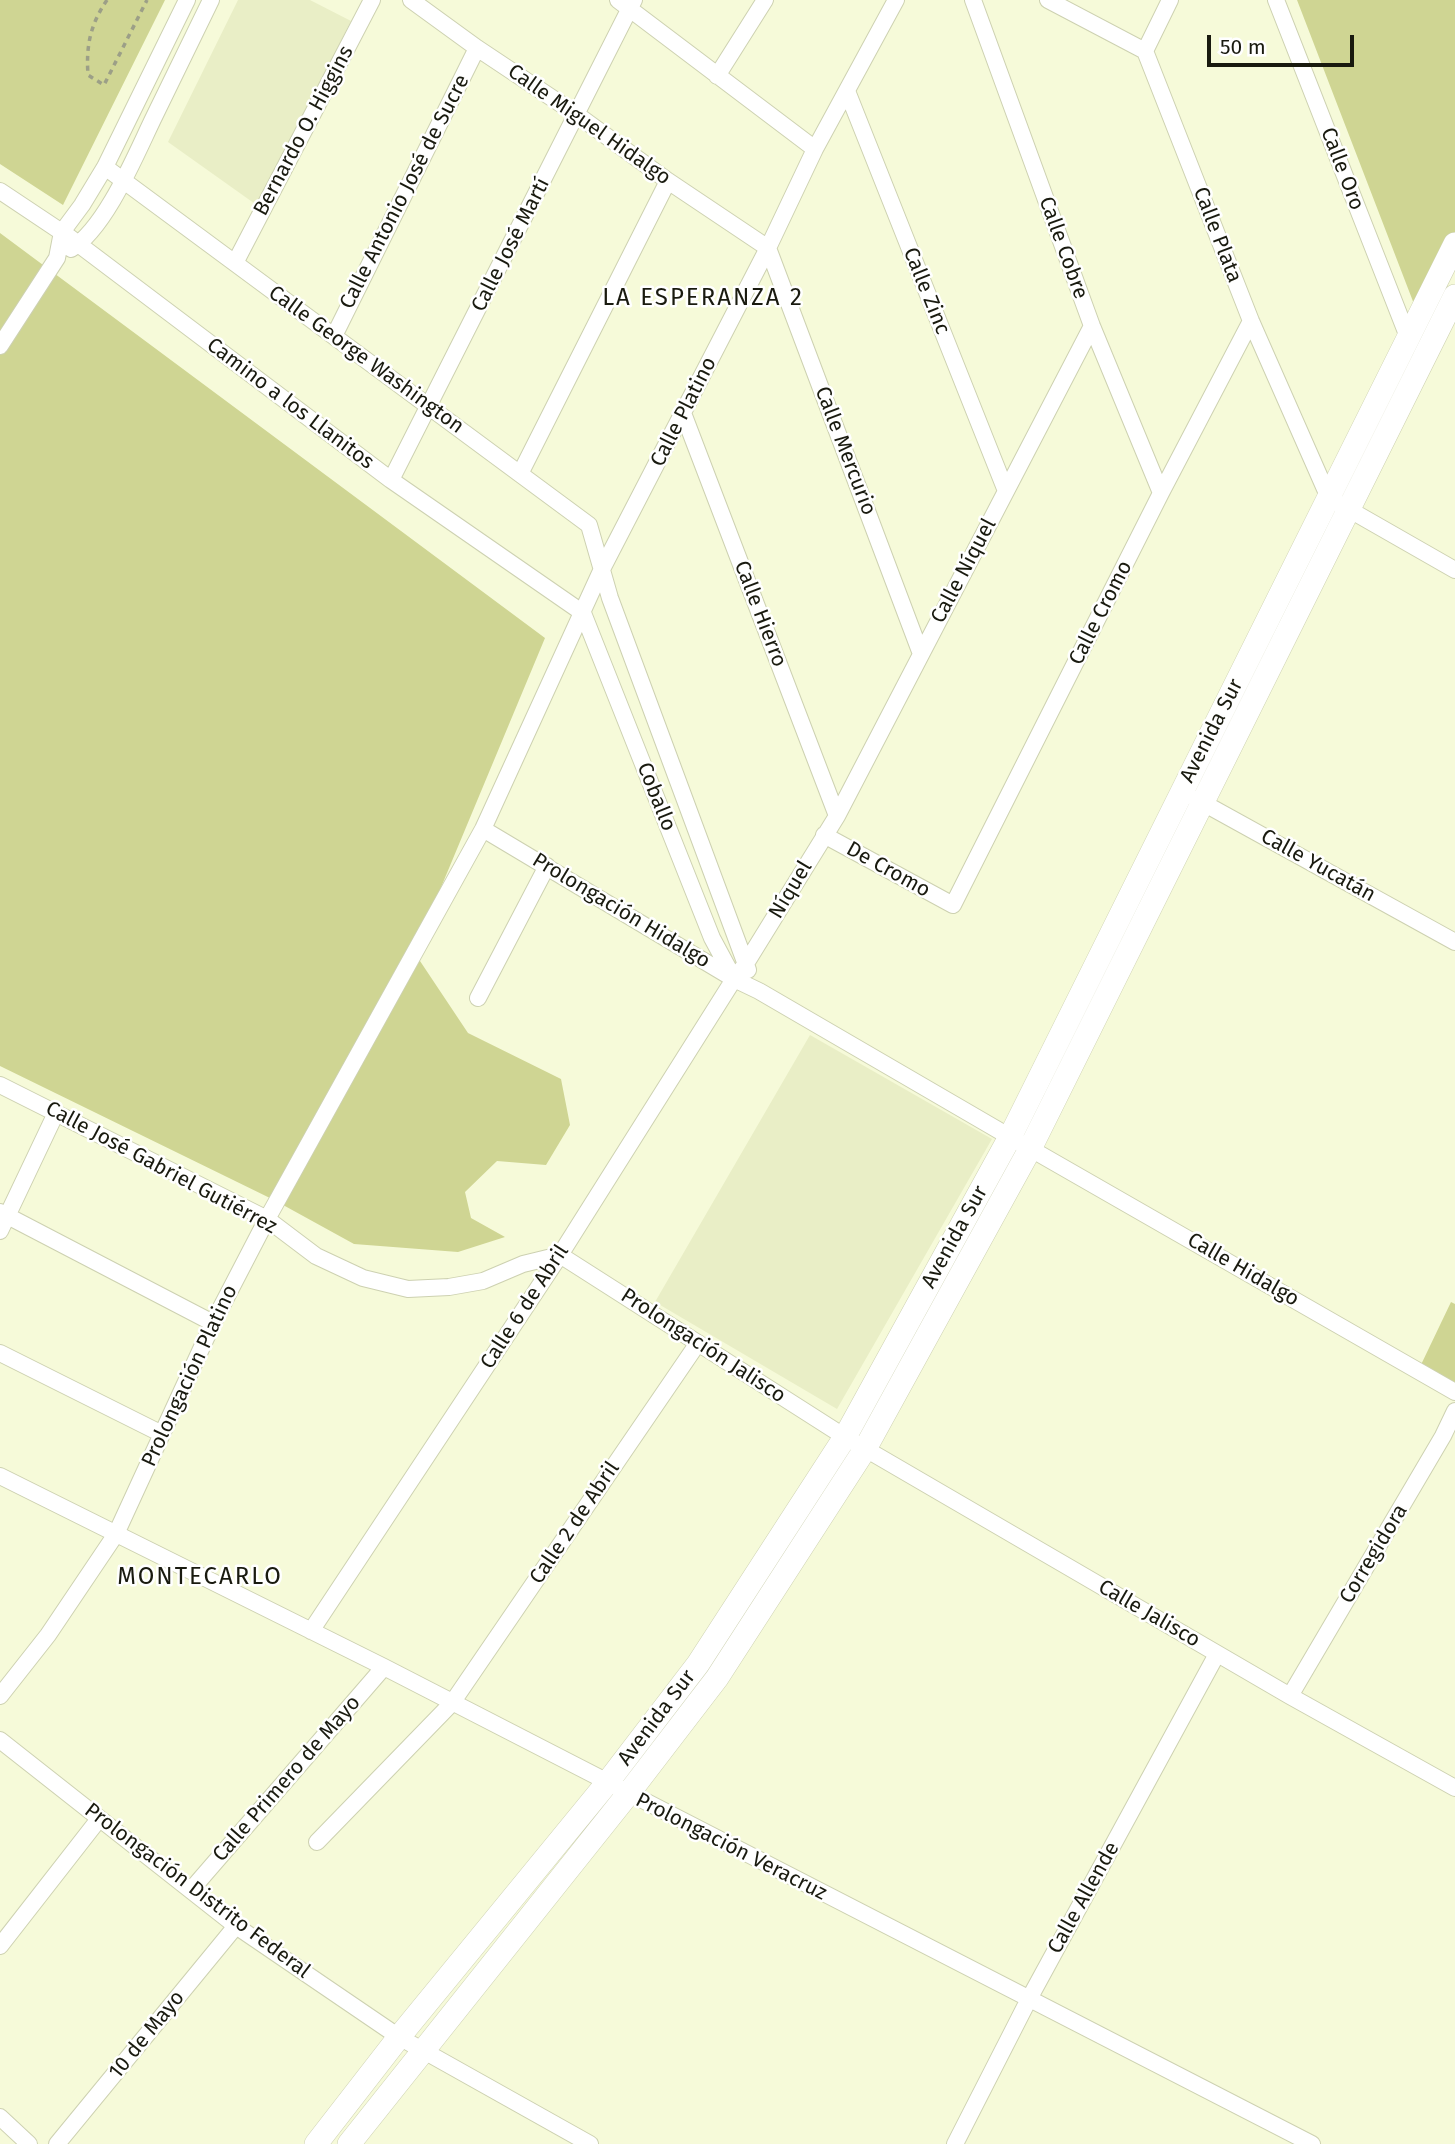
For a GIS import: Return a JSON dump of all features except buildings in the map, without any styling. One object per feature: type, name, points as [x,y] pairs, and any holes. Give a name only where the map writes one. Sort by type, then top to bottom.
[{"type":"main road","name":"Avenida Sur","points":[[1339,503],[1408,337],[1455,244]]},
{"type":"main road","name":"Avenida Sur","points":[[349,2144],[717,1678],[865,1449],[1339,503],[1455,296]]},
{"type":"main road","name":"Avenida Sur","points":[[316,2144],[399,2037],[607,1783],[698,1664],[845,1437],[1020,1143]]},
{"type":"street","points":[[0,346],[57,257],[62,232],[105,167],[187,0]]},
{"type":"street","points":[[57,257],[79,244],[101,217],[123,180],[212,0]]},
{"type":"street","name":"Bernardo O. Higgins","points":[[235,263],[372,0]]},
{"type":"street","name":"Calle Miguel Hidalgo","points":[[411,0],[768,248]]},
{"type":"street","points":[[717,76],[765,0]]},
{"type":"street","name":"Calle Platino","points":[[483,830],[601,571],[768,248],[815,149],[896,0]]},
{"type":"street","name":"Calle Cobre","points":[[974,0],[1092,326],[1161,493]]},
{"type":"street","points":[[1048,0],[1145,51],[1170,0]]},
{"type":"street","name":"Calle Oro","points":[[1276,0],[1408,337]]},
{"type":"street","points":[[627,3],[717,76],[815,149]]},
{"type":"street","name":"Calle José Martí","points":[[391,480],[576,114],[627,3]]},
{"type":"street","name":"Calle Antonio José de Sucre","points":[[334,335],[477,48]]},
{"type":"street","name":"Calle Plata","points":[[1145,51],[1251,321],[1339,503]]},
{"type":"street","name":"Calle Zinc","points":[[847,91],[1006,491]]},
{"type":"street","name":"Calle George Washington","points":[[105,167],[589,525],[601,571]]},
{"type":"street","points":[[520,474],[668,181]]},
{"type":"street","name":"Camino a los Llanitos","points":[[0,191],[79,244],[391,480],[583,613]]},
{"type":"street","name":"Calle Mercurio","points":[[768,248],[921,654]]},
{"type":"street","name":"Calle Cromo","points":[[953,905],[1251,321]]},
{"type":"street","name":"Calle Níquel","points":[[836,816],[1092,326]]},
{"type":"street","name":"Calle Hierro","points":[[683,413],[836,816]]},
{"type":"street","points":[[1339,503],[1455,570]]},
{"type":"street","name":"Coballo","points":[[601,571],[740,943],[745,965]]},
{"type":"street","name":"Coballo","points":[[583,613],[712,938],[734,979]]},
{"type":"street","name":"Calle Yucatán","points":[[1191,797],[1455,942]]},
{"type":"street","name":"Níquel","points":[[734,979],[836,816]]},
{"type":"street","name":"Prolongación Hidalgo","points":[[483,830],[734,979],[760,991],[1020,1143]]},
{"type":"street","name":"Prolongación Platino","points":[[0,1696],[48,1635],[116,1534],[213,1323],[267,1219],[483,830]]},
{"type":"street","name":"De Cromo","points":[[824,835],[953,905]]},
{"type":"street","points":[[478,998],[547,866]]},
{"type":"street","points":[[689,951],[712,938]]},
{"type":"street","name":"Prolongación Hidalgo","points":[[745,965],[760,991]]},
{"type":"street","name":"Calle 6 de Abril","points":[[311,1631],[560,1255],[734,979]]},
{"type":"street","name":"Calle José Gabriel Gutiérrez","points":[[0,1085],[267,1219],[316,1256],[363,1278],[408,1289],[449,1287],[483,1281],[523,1264],[560,1255]]},
{"type":"street","points":[[0,1231],[4,1214],[56,1113]]},
{"type":"street","name":"Calle Hidalgo","points":[[1020,1143],[1455,1392]]},
{"type":"street","points":[[4,1214],[213,1323]]},
{"type":"street","name":"Prolongación Jalisco","points":[[560,1255],[845,1437]]},
{"type":"street","name":"Calle 2 de Abril","points":[[317,1842],[452,1703],[698,1343]]},
{"type":"street","points":[[0,1353],[162,1434]]},
{"type":"street","name":"Corregidora","points":[[1290,1696],[1443,1436],[1455,1411]]},
{"type":"street","name":"Calle Jalisco","points":[[845,1437],[1217,1654],[1455,1788]]},
{"type":"street","name":"Prolongación Veracruz","points":[[0,1476],[384,1667],[1312,2144]]},
{"type":"street","name":"Calle Allende","points":[[955,2144],[1029,1999],[1217,1654]]},
{"type":"street","name":"Calle Primero de Mayo","points":[[191,1891],[384,1667]]},
{"type":"street","name":"Prolongación Distrito Federal","points":[[0,1740],[236,1926],[399,2037],[590,2144]]},
{"type":"street","points":[[0,1946],[99,1819]]},
{"type":"street","name":"10 de Mayo","points":[[57,2144],[236,1926]]},
{"type":"street","points":[[0,2117],[29,2144]]},
{"type":"path","points":[[107,0],[100,11],[86,49],[88,75],[104,85],[147,0]]},
{"type":"shaded area","points":[[238,0],[310,0],[351,21],[258,206],[168,142]]},
{"type":"shaded area","points":[[810,1035],[992,1139],[837,1409],[655,1302]]},
{"type":"green space","points":[[0,0],[165,0],[63,205],[0,164]]},
{"type":"green space","points":[[1297,0],[1455,0],[1455,244],[1419,317]]},
{"type":"green space","points":[[0,233],[545,638],[414,952],[468,1033],[561,1079],[570,1125],[546,1165],[497,1161],[465,1192],[471,1218],[505,1237],[458,1252],[354,1244],[274,1200],[0,1066]]},
{"type":"green space","points":[[1451,1302],[1455,1304],[1455,1392],[1418,1371]]},
{"type":"district","name":"LA ESPERANZA 2","points":[[703,298]]},
{"type":"district","name":"MONTECARLO","points":[[200,1577]]}]
